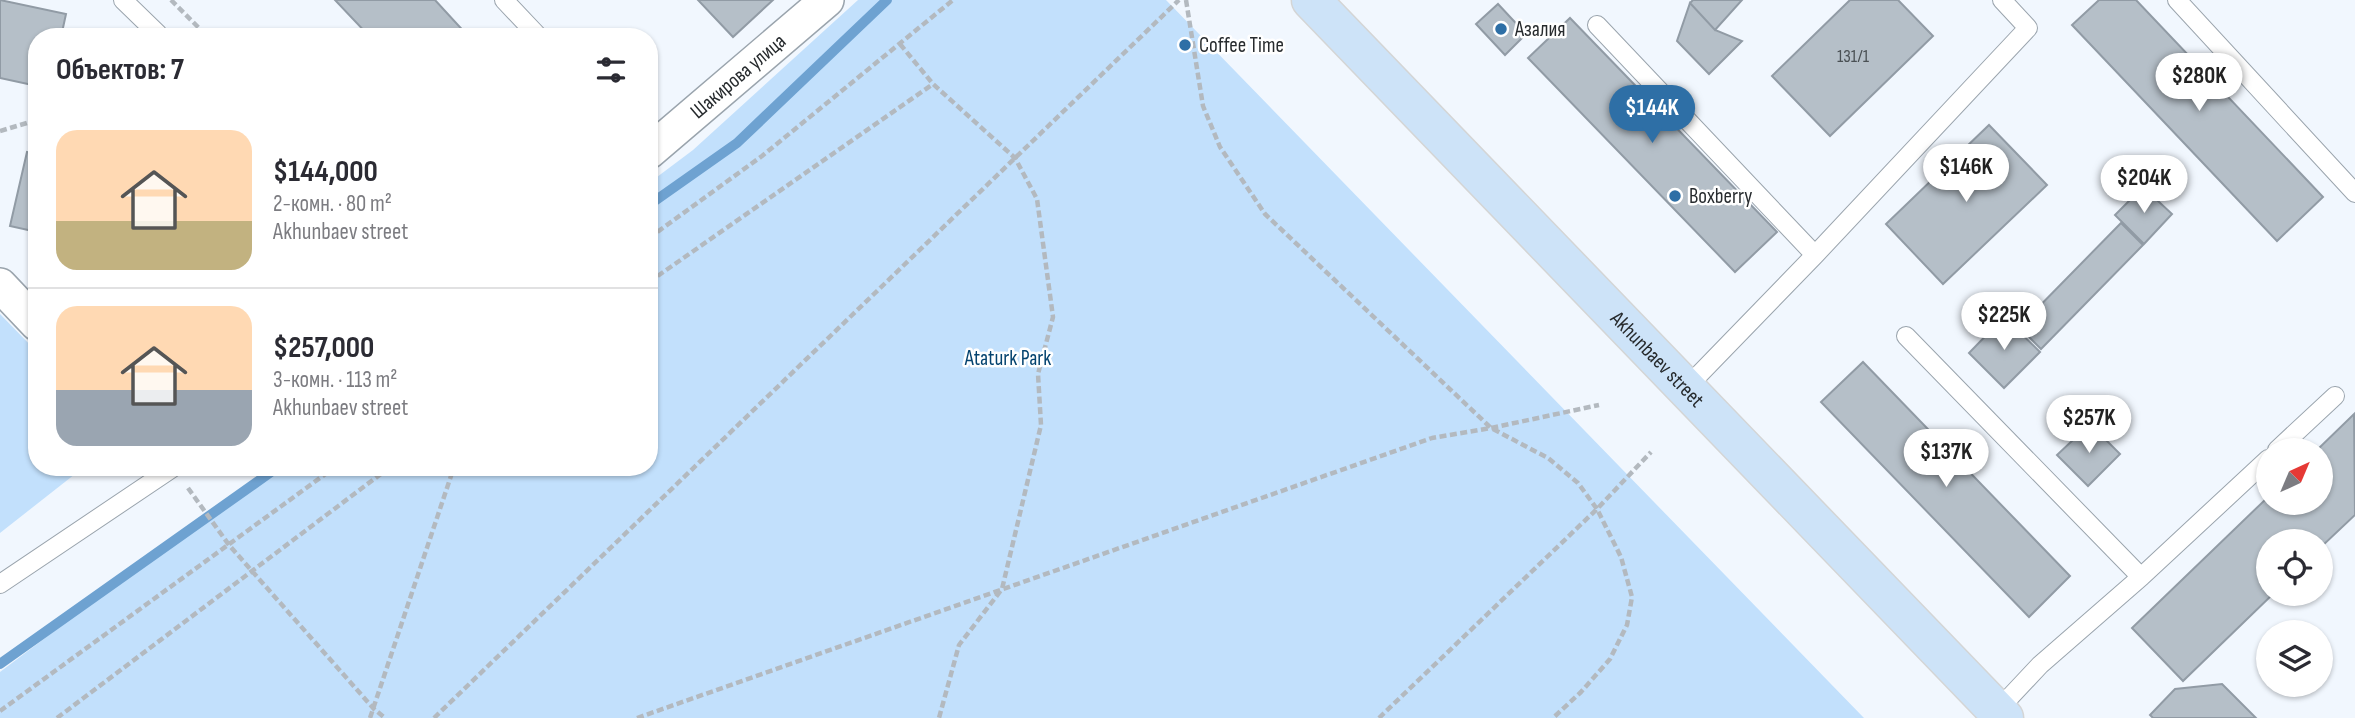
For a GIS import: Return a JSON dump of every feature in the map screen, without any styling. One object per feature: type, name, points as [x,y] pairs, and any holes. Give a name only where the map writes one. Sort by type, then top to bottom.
[{"type":"main road","name":"Akhunbaev street","points":[[1311,0],[1997,715]]},
{"type":"street","name":"Шакирова улица","points":[[658,144],[827,0]]},
{"type":"street","points":[[0,285],[28,315]]},
{"type":"lane","points":[[504,0],[530,28]]},
{"type":"lane","points":[[1686,388],[2028,28],[2002,0]]},
{"type":"lane","points":[[2177,0],[2355,193]]},
{"type":"lane","points":[[128,2],[152,28]]},
{"type":"lane","points":[[1597,25],[1815,255]]},
{"type":"lane","points":[[1906,336],[2141,577]]},
{"type":"lane","points":[[2290,438],[2334,396]]},
{"type":"lane","points":[[1997,715],[2040,665],[2141,577],[2256,470]]},
{"type":"lane","points":[[0,584],[161,476]]},
{"type":"path","points":[[171,0],[199,28]]},
{"type":"path","points":[[658,231],[762,156],[953,0]]},
{"type":"path","points":[[433,718],[1180,0]]},
{"type":"path","points":[[1186,0],[1203,106],[1220,147],[1265,214],[1491,429],[1548,458],[1578,483],[1598,509],[1621,557],[1632,597],[1627,625],[1610,659],[1553,718]]},
{"type":"path","points":[[900,44],[933,84],[1016,158],[1037,199],[1053,317],[1038,373],[1041,425],[1002,589],[959,645],[939,718]]},
{"type":"path","points":[[658,276],[933,84]]},
{"type":"path","points":[[0,131],[28,123]]},
{"type":"path","points":[[637,718],[1432,438],[1491,429],[1599,405]]},
{"type":"path","points":[[1379,718],[1598,509],[1651,452]]},
{"type":"path","points":[[0,710],[323,476]]},
{"type":"path","points":[[57,718],[378,476]]},
{"type":"path","points":[[369,718],[451,476]]},
{"type":"path","points":[[200,505],[229,545],[374,709],[385,718]]},
{"type":"green space","name":"Ataturk Park","points":[[858,0],[1166,0],[1864,718],[0,718],[0,672],[260,476],[658,476],[658,176],[693,150]]},
{"type":"green space","points":[[0,314],[28,343],[28,476],[73,476],[0,533]]},
{"type":"building","points":[[0,0],[66,14],[63,28],[28,28],[28,84],[0,78]]},
{"type":"building","points":[[335,0],[435,0],[461,28],[361,28]]},
{"type":"building","points":[[698,0],[773,0],[733,37]]},
{"type":"building","points":[[1693,0],[1742,0],[1715,30],[1690,3]]},
{"type":"building","points":[[1850,0],[1898,0],[1933,36],[1830,136],[1772,76]]},
{"type":"building","points":[[2099,0],[2136,0],[2323,197],[2277,241],[2072,25]]},
{"type":"building","points":[[1690,3],[1715,30],[1742,41],[1709,74],[1677,41]]},
{"type":"building","name":"Азалия","points":[[1498,4],[1526,34],[1505,55],[1476,24]]},
{"type":"building","points":[[1570,18],[1777,232],[1735,272],[1528,58]]},
{"type":"building","points":[[1989,125],[2047,185],[1943,284],[1886,224]]},
{"type":"building","points":[[27,152],[28,152],[28,230],[10,226]]},
{"type":"building","points":[[2143,187],[2172,214],[2144,244],[2115,215]]},
{"type":"building","points":[[2121,223],[2143,245],[2041,349],[2019,327]]},
{"type":"building","points":[[2004,317],[2040,352],[2004,388],[1969,353]]},
{"type":"building","points":[[1863,362],[2070,576],[2029,617],[1821,402]]},
{"type":"building","points":[[2354,414],[2355,515],[2333,536],[2333,529],[2256,529],[2256,606],[2261,606],[2183,681],[2132,628],[2256,509],[2256,515],[2333,515],[2333,438],[2329,438]]},
{"type":"building","points":[[2090,424],[2120,454],[2088,486],[2057,455]]},
{"type":"building","points":[[2222,684],[2256,718],[2153,718],[2150,715],[2175,689]]},
{"type":"waterway","points":[[658,199],[737,143],[887,0]]},
{"type":"waterway","points":[[0,664],[265,476]]},
{"type":"place","name":"Азалия","points":[[1501,29]]},
{"type":"place","name":"Coffee Time","points":[[1185,45]]},
{"type":"place","name":"Boxberry","points":[[1675,196]]}]
